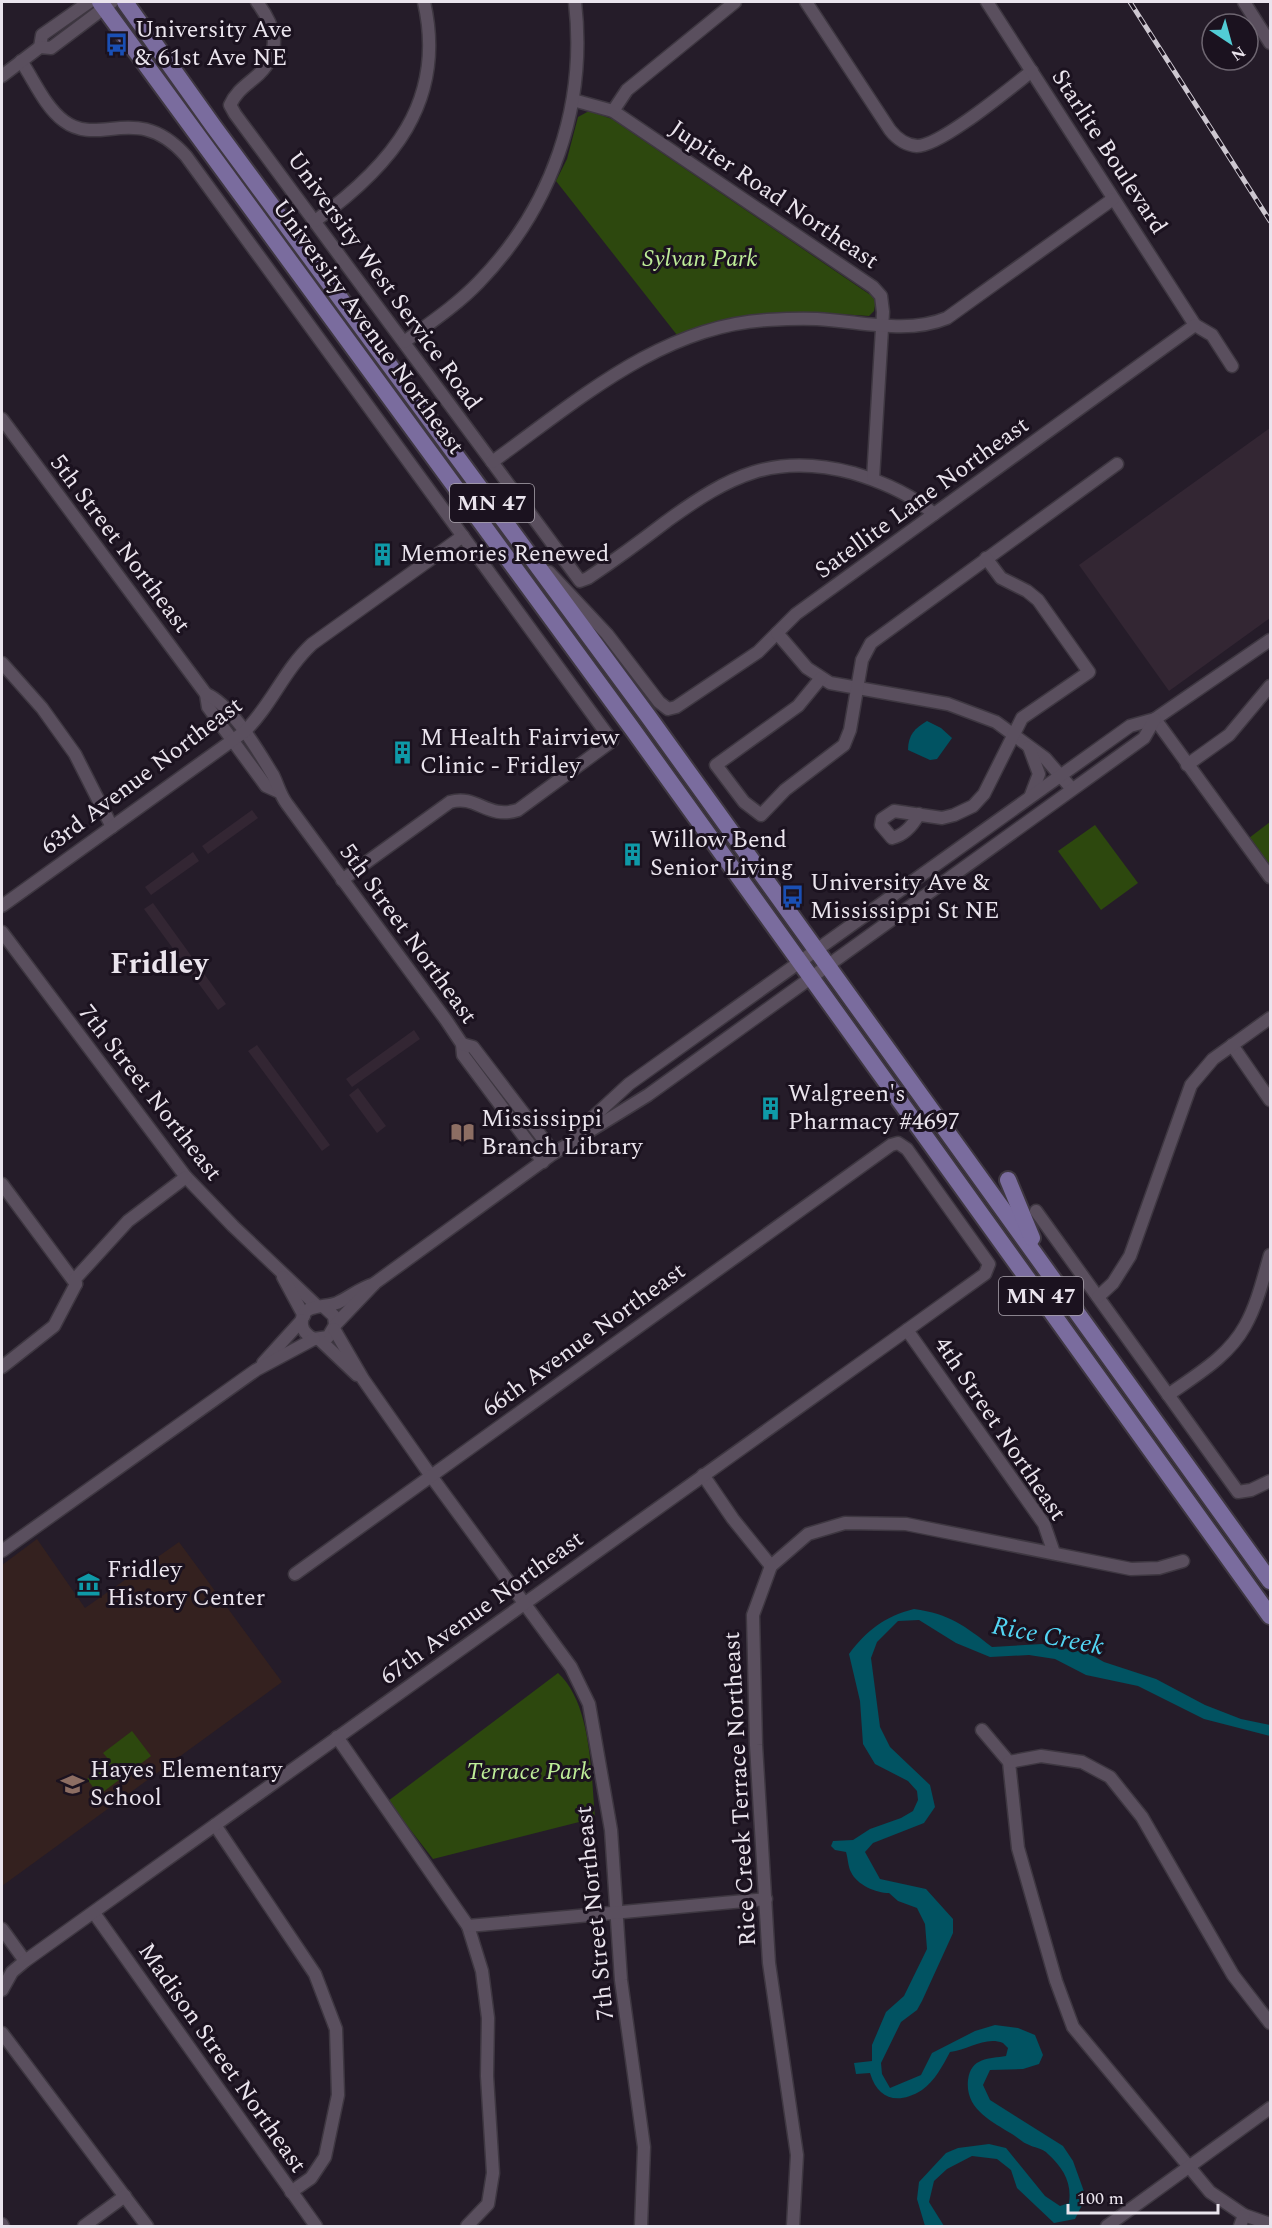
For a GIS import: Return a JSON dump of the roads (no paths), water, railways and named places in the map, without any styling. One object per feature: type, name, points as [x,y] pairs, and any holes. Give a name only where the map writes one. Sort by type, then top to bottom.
[{"type":"main road","name":"University Avenue Northeast","points":[[125,2],[214,127],[531,555],[817,949],[1270,1581]]},
{"type":"main road","name":"University Avenue Northeast","points":[[106,4],[812,977],[1270,1616]]},
{"type":"main road","points":[[1008,1180],[1044,1266]]},
{"type":"street","points":[[40,47],[42,35],[89,2]]},
{"type":"street","name":"University West Service Road","points":[[257,2],[273,28],[273,53],[259,74],[240,88],[230,105],[580,581],[588,578],[704,494],[743,474],[766,468],[809,465],[873,479]]},
{"type":"street","points":[[315,221],[349,197],[375,173],[408,128],[419,103],[429,59],[424,2]]},
{"type":"street","points":[[404,342],[478,283],[516,238],[557,163],[573,100],[578,44],[575,2]]},
{"type":"street","points":[[613,111],[627,90],[735,2]]},
{"type":"street","points":[[806,2],[890,130],[905,143],[916,146],[939,139],[1032,71]]},
{"type":"street","name":"Starlite Boulevard","points":[[987,2],[1195,325],[1212,335],[1232,366]]},
{"type":"street","points":[[1244,2],[1270,43]]},
{"type":"street","points":[[2,76],[40,47],[51,48],[106,4]]},
{"type":"street","points":[[21,61],[53,111],[65,122],[85,129],[125,126],[153,129],[174,142],[612,741],[518,810],[492,812],[471,801],[450,802],[342,880]]},
{"type":"street","name":"Jupiter Road Northeast","points":[[573,100],[613,111],[873,287],[881,296],[883,326],[873,479]]},
{"type":"street","points":[[492,462],[631,363],[681,340],[763,320],[816,319],[883,326],[923,324],[947,318],[1113,200]]},
{"type":"street","name":"Satellite Lane Northeast","points":[[531,555],[607,634],[659,702],[668,709],[676,707],[758,652],[796,614],[1195,325]]},
{"type":"street","name":"5th Street Northeast","points":[[2,419],[206,694],[218,700],[244,732],[275,778],[277,791],[462,1044],[463,1055],[543,1162]]},
{"type":"street","points":[[821,678],[798,706],[716,765],[744,802],[761,815],[784,790],[844,745],[850,729],[862,660],[872,643],[1117,464]]},
{"type":"street","points":[[873,479],[917,499],[934,514]]},
{"type":"street","name":"63rd Avenue Northeast","points":[[2,906],[244,732],[274,697],[291,666],[312,644],[464,536]]},
{"type":"street","points":[[919,814],[942,818],[954,815],[980,801],[1022,718],[1089,672],[1038,600],[1028,591],[1001,578],[986,558]]},
{"type":"street","points":[[777,633],[807,668],[821,678],[856,689],[966,708],[1013,732],[1028,743],[1072,789]]},
{"type":"street","points":[[2,1551],[256,1370],[316,1339],[328,1337],[334,1327],[375,1283],[543,1162],[629,1084],[1130,726],[1155,719],[1270,640]]},
{"type":"street","points":[[2,663],[42,708],[75,754],[112,827]]},
{"type":"street","points":[[1187,765],[1229,735],[1270,686]]},
{"type":"street","name":"5th Street Northeast","points":[[206,694],[208,706],[266,786],[277,791]]},
{"type":"street","points":[[554,1153],[643,1098],[829,966],[1144,738],[1155,719]]},
{"type":"street","points":[[1155,719],[1270,878]]},
{"type":"street","points":[[1028,743],[1039,774],[1031,796]]},
{"type":"street","name":"7th Street Northeast","points":[[2,932],[186,1177],[209,1203],[320,1306]]},
{"type":"street","points":[[1098,1297],[1113,1283],[1130,1257],[1191,1085],[1201,1071],[1270,1018]]},
{"type":"street","name":"5th Street Northeast","points":[[462,1044],[473,1047],[554,1153]]},
{"type":"street","points":[[1232,1046],[1270,1100]]},
{"type":"street","name":"66th Avenue Northeast","points":[[295,1575],[891,1145],[898,1143],[907,1149],[989,1264]]},
{"type":"street","points":[[2,1367],[54,1326],[76,1284],[75,1279],[128,1221],[186,1177]]},
{"type":"street","points":[[2,1184],[76,1284]]},
{"type":"street","points":[[1036,1211],[1238,1492],[1251,1490],[1270,1481]]},
{"type":"street","points":[[1168,1395],[1211,1365],[1235,1341],[1251,1314],[1270,1255]]},
{"type":"street","name":"67th Avenue Northeast","points":[[2,1990],[12,1972],[25,1961],[908,1330],[985,1274],[989,1264]]},
{"type":"street","name":"7th Street Northeast","points":[[278,1268],[303,1318]]},
{"type":"street","points":[[256,1370],[309,1309],[334,1304],[356,1290],[375,1283]]},
{"type":"street","points":[[320,1306],[334,1316],[334,1327]]},
{"type":"street","points":[[303,1318],[306,1334],[316,1339]]},
{"type":"street","name":"7th Street Northeast","points":[[334,1327],[363,1379],[571,1667],[589,1704],[611,1830],[621,1980],[644,2147],[641,2226]]},
{"type":"street","name":"4th Street Northeast","points":[[908,1330],[1044,1524],[1054,1553]]},
{"type":"street","name":"7th Street Northeast","points":[[316,1339],[363,1379]]},
{"type":"street","points":[[703,1475],[771,1566]]},
{"type":"street","name":"Rice Creek Terrace Northeast","points":[[793,2226],[797,2155],[770,1963],[756,1745],[753,1615],[771,1566],[808,1534],[845,1523],[866,1522],[906,1524],[1131,1569],[1159,1568],[1183,1561]]},
{"type":"street","points":[[982,1730],[1009,1762],[1018,1848],[1056,1981],[1073,2027],[1210,2192],[1242,2221],[1270,2224]]},
{"type":"street","points":[[338,1737],[468,1926],[482,1971],[489,2018],[487,2076],[493,2173],[488,2204],[467,2226]]},
{"type":"street","points":[[1009,1762],[1041,1756],[1082,1762],[1110,1777],[1142,1817],[1233,1975],[1270,2023]]},
{"type":"street","points":[[215,1825],[315,1974],[336,2029],[338,2096],[326,2157],[311,2178],[291,2192]]},
{"type":"street","points":[[468,1926],[766,1899]]},
{"type":"street","name":"Madison Street Northeast","points":[[94,1913],[316,2226]]},
{"type":"street","points":[[2,1929],[25,1961]]},
{"type":"street","points":[[2,2033],[147,2226]]},
{"type":"street","points":[[1107,2226],[1270,2108]]},
{"type":"street","points":[[84,2226],[125,2196]]},
{"type":"water","points":[[927,721],[941,728],[952,738],[937,759],[930,760],[908,750],[913,732]]},
{"type":"water","name":"Rice Creek","points":[[914,1609],[938,1614],[956,1622],[992,1647],[1042,1644],[1088,1653],[1104,1662],[1156,1679],[1205,1705],[1241,1719],[1270,1725],[1270,1736],[1204,1719],[1138,1686],[1086,1675],[1055,1659],[1029,1655],[990,1657],[956,1643],[919,1620],[898,1621],[877,1642],[871,1658],[880,1727],[890,1747],[930,1785],[935,1807],[924,1823],[873,1843],[865,1852],[880,1879],[926,1889],[953,1919],[953,1933],[922,2001],[917,2010],[901,2022],[881,2063],[882,2074],[890,2088],[921,2075],[932,2053],[975,2031],[995,2025],[1018,2028],[1035,2035],[1043,2055],[1039,2064],[1023,2069],[990,2070],[983,2085],[990,2100],[1063,2146],[1073,2161],[1086,2197],[1075,2219],[1054,2223],[1017,2188],[1011,2170],[997,2159],[972,2156],[947,2169],[934,2181],[929,2202],[944,2226],[925,2226],[917,2199],[919,2182],[946,2153],[958,2148],[989,2144],[1006,2148],[1045,2196],[1060,2206],[1069,2203],[1068,2182],[1053,2159],[1044,2150],[1025,2143],[988,2119],[971,2099],[968,2090],[970,2072],[982,2060],[1006,2056],[1008,2048],[1003,2043],[983,2042],[950,2052],[931,2082],[922,2090],[905,2097],[890,2097],[884,2094],[878,2089],[870,2073],[856,2074],[854,2063],[872,2061],[872,2045],[886,2012],[904,1996],[927,1949],[925,1924],[917,1908],[898,1901],[889,1893],[878,1892],[862,1884],[849,1868],[846,1852],[835,1850],[831,1846],[833,1841],[853,1840],[870,1829],[901,1818],[913,1811],[918,1800],[917,1791],[908,1781],[875,1764],[863,1744],[860,1701],[849,1654],[862,1638],[885,1620]]},
{"type":"railway","points":[[1130,2],[1270,221]]},
{"type":"place","name":"University Ave & 61st Ave NE","points":[[117,44]]},
{"type":"place","name":"Memories Renewed","points":[[382,554]]},
{"type":"place","name":"M Health Fairview Clinic - Fridley","points":[[402,752]]},
{"type":"place","name":"Willow Bend Senior Living","points":[[632,854]]},
{"type":"place","name":"University Ave & Mississippi St NE","points":[[792,897]]},
{"type":"place","name":"Walgreen's Pharmacy #4697","points":[[770,1108]]},
{"type":"place","name":"Mississippi Branch Library","points":[[463,1133]]},
{"type":"place","name":"Fridley History Center","points":[[89,1584]]},
{"type":"place","name":"Hayes Elementary School","points":[[72,1784]]},
{"type":"district","name":"Fridley","points":[[159,964]]},
{"type":"park label","name":"Sylvan Park","points":[[700,259]]},
{"type":"park label","name":"Terrace Park","points":[[529,1772]]}]
